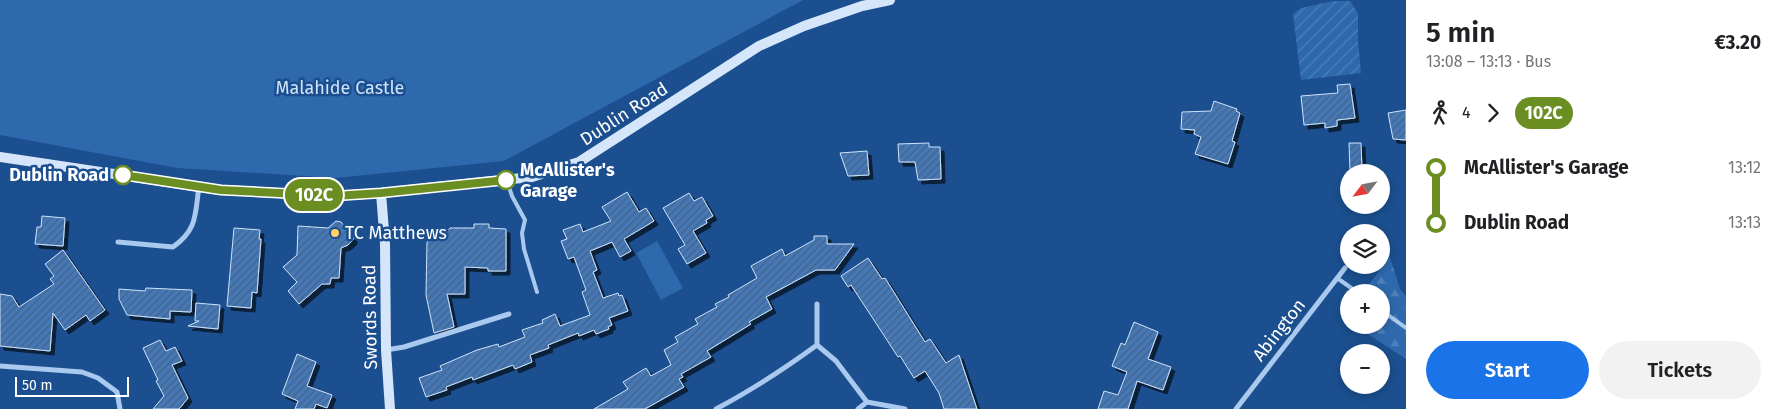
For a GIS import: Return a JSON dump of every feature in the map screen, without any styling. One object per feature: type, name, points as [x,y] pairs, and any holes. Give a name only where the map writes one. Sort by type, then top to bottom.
[{"type":"main road","name":"Dublin Road","points":[[0,157],[221,190],[335,196],[532,177],[579,162],[759,46],[804,26],[862,6],[890,0]]},
{"type":"main road","name":"Swords Road","points":[[381,193],[385,244],[386,350],[390,409]]},
{"type":"street","points":[[118,242],[173,247],[185,238],[193,225],[199,186]]},
{"type":"street","name":"Abington","points":[[1236,409],[1340,274]]},
{"type":"street","points":[[817,345],[818,304]]},
{"type":"street","points":[[386,350],[404,347],[509,314]]},
{"type":"street","points":[[817,345],[836,361],[866,402],[906,409]]},
{"type":"street","points":[[716,409],[751,391],[817,345]]},
{"type":"street","points":[[0,366],[82,372],[98,378],[116,392],[120,409]]},
{"type":"street","points":[[858,409],[866,402]]},
{"type":"lane","points":[[506,180],[525,220],[522,233],[524,248],[537,292]]},
{"type":"lane","points":[[1337,278],[1346,284]]},
{"type":"lane","points":[[1390,316],[1406,328]]},
{"type":"green space","name":"Malahide Castle","points":[[0,0],[803,0],[504,161],[335,178],[177,168],[0,135]]},
{"type":"green space","points":[[1333,1],[1350,1],[1358,13],[1361,73],[1301,80],[1293,14],[1301,8]]},
{"type":"green space","points":[[657,241],[683,288],[661,300],[636,253]]},
{"type":"green space","points":[[1390,257],[1400,289],[1406,296],[1406,359],[1390,349],[1390,344],[1383,344],[1368,334],[1390,334],[1390,284],[1369,284],[1377,274],[1390,274]]},
{"type":"building","points":[[1350,84],[1355,118],[1337,120],[1337,126],[1325,128],[1325,123],[1304,125],[1301,96],[1338,93],[1337,85]]},
{"type":"building","points":[[1214,101],[1237,109],[1236,111],[1240,113],[1232,141],[1235,142],[1228,164],[1195,154],[1201,137],[1194,134],[1195,130],[1181,129],[1182,112],[1211,111]]},
{"type":"building","points":[[1406,110],[1406,140],[1393,139],[1388,113]]},
{"type":"building","points":[[929,143],[929,147],[940,147],[941,179],[918,180],[915,162],[899,162],[898,144]]},
{"type":"building","points":[[1349,143],[1361,143],[1362,164],[1350,164]]},
{"type":"building","points":[[867,151],[869,175],[848,176],[840,153]]},
{"type":"building","points":[[627,192],[639,212],[646,208],[654,221],[624,239],[631,251],[620,257],[612,242],[590,251],[597,270],[593,272],[603,298],[618,293],[619,296],[622,295],[628,311],[609,318],[612,325],[608,327],[609,329],[596,334],[594,330],[579,336],[578,333],[548,345],[549,348],[530,355],[532,362],[515,369],[513,365],[473,380],[472,377],[446,387],[447,390],[426,397],[419,378],[442,370],[440,366],[477,350],[498,344],[499,347],[525,337],[522,330],[543,323],[542,320],[555,314],[560,326],[590,315],[582,292],[586,290],[574,257],[568,259],[561,241],[567,239],[563,230],[580,224],[583,232],[611,221],[602,207]]},
{"type":"building","points":[[689,193],[694,201],[702,197],[713,216],[706,220],[707,223],[693,231],[706,253],[687,264],[678,249],[685,245],[663,208]]},
{"type":"building","points":[[42,216],[65,218],[63,246],[35,244],[37,227],[41,227]]},
{"type":"building","points":[[336,221],[341,222],[353,236],[353,240],[348,245],[341,248],[339,278],[331,278],[330,284],[322,284],[299,304],[288,291],[297,282],[283,267],[297,255],[298,226],[328,228]]},
{"type":"building","points":[[474,224],[489,224],[489,228],[506,229],[506,271],[488,271],[488,268],[465,267],[465,294],[447,294],[454,327],[434,333],[426,295],[427,242],[440,230],[444,234],[450,228],[474,228]]},
{"type":"building","points":[[234,228],[260,230],[257,293],[252,292],[251,308],[227,306]]},
{"type":"building","points":[[814,236],[827,236],[827,244],[854,244],[835,270],[816,270],[766,297],[772,309],[749,322],[751,324],[707,351],[711,357],[681,374],[683,377],[679,379],[684,387],[645,409],[594,409],[628,389],[623,382],[646,368],[651,376],[671,365],[664,350],[678,342],[675,337],[698,324],[695,319],[717,307],[715,304],[757,278],[751,266],[782,249],[785,256],[814,240]]},
{"type":"building","points":[[63,250],[105,310],[90,321],[86,315],[65,330],[53,313],[50,351],[0,346],[0,294],[12,296],[19,307],[54,284],[50,279],[54,276],[45,264]]},
{"type":"building","points":[[868,258],[882,279],[885,278],[925,342],[930,339],[946,363],[959,355],[977,409],[944,409],[939,393],[925,371],[914,378],[900,356],[898,357],[851,285],[848,287],[841,276]]},
{"type":"building","points":[[146,288],[192,290],[191,312],[170,311],[170,319],[127,315],[119,299],[119,289],[145,291]]},
{"type":"building","points":[[196,303],[220,305],[218,329],[188,326],[199,321],[195,321]]},
{"type":"building","points":[[1134,322],[1158,332],[1148,359],[1171,367],[1163,390],[1137,381],[1128,409],[1098,409],[1104,391],[1118,395],[1127,372],[1112,366],[1121,343],[1125,345]]},
{"type":"building","points":[[160,340],[166,351],[175,347],[182,361],[172,365],[188,398],[179,409],[153,409],[164,396],[143,348]]},
{"type":"building","points":[[297,354],[316,362],[307,386],[332,395],[327,408],[316,404],[314,409],[295,409],[298,401],[282,394]]},
{"type":"bus line","name":"102C","points":[[123,175],[221,190],[335,196],[506,180]]},
{"type":"place","name":"Dublin Road","points":[[123,175]]},
{"type":"place","name":"McAllister's Garage","points":[[506,180]]},
{"type":"place","name":"TC Matthews","points":[[335,233]]}]
